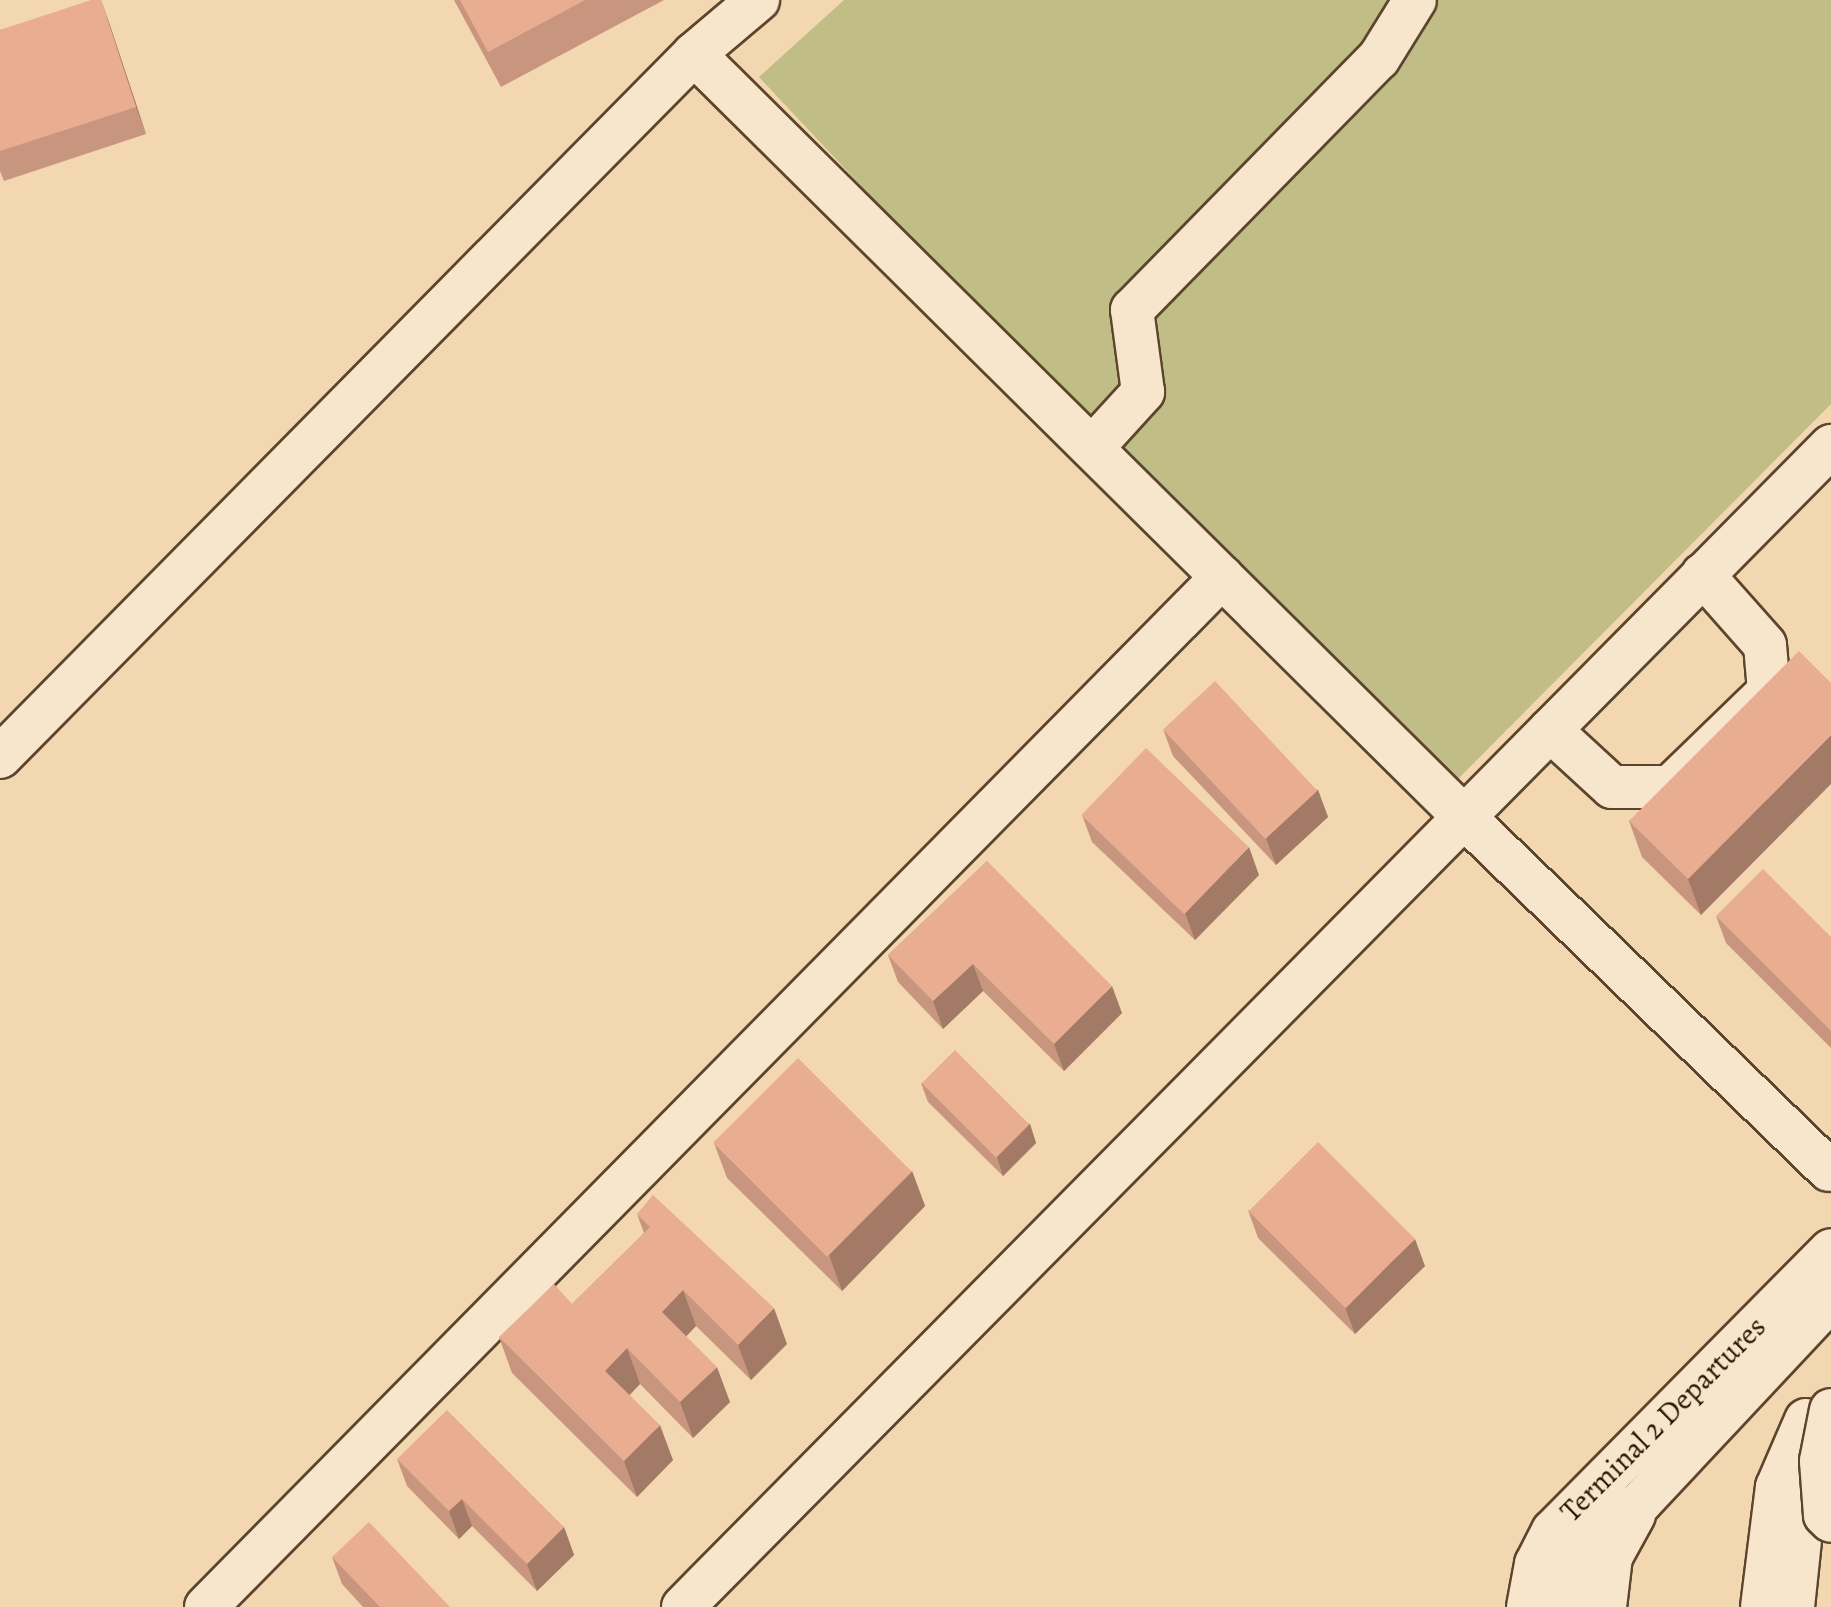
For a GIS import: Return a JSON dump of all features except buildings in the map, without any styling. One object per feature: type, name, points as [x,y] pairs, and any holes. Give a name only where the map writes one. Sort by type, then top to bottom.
[{"type":"street","points":[[0,757],[694,54],[758,0]]},
{"type":"street","points":[[1092,448],[1143,392],[1132,310],[1379,58],[1415,0]]},
{"type":"street","points":[[694,54],[1463,816],[1829,1170]]},
{"type":"street","points":[[683,1607],[1831,446]]},
{"type":"street","points":[[1550,730],[1612,787],[1670,787],[1769,691],[1765,645],[1703,575]]},
{"type":"street","points":[[206,1607],[1222,577]]},
{"type":"street","name":"Terminal 2 Departures","points":[[1528,1607],[1536,1564],[1553,1531],[1831,1250]]},
{"type":"street","points":[[1565,1607],[1576,1561],[1597,1534],[1640,1503],[1831,1299]]},
{"type":"street","points":[[1823,1418],[1821,1461],[1825,1515],[1831,1521]]},
{"type":"street","points":[[1762,1607],[1777,1487],[1823,1418]]},
{"type":"street","points":[[1793,1607],[1804,1503],[1823,1418]]},
{"type":"street","points":[[1605,1607],[1611,1557],[1640,1503]]},
{"type":"shaded area","points":[[844,0],[1831,0],[1831,404],[1450,787],[1137,480],[759,77]]}]
